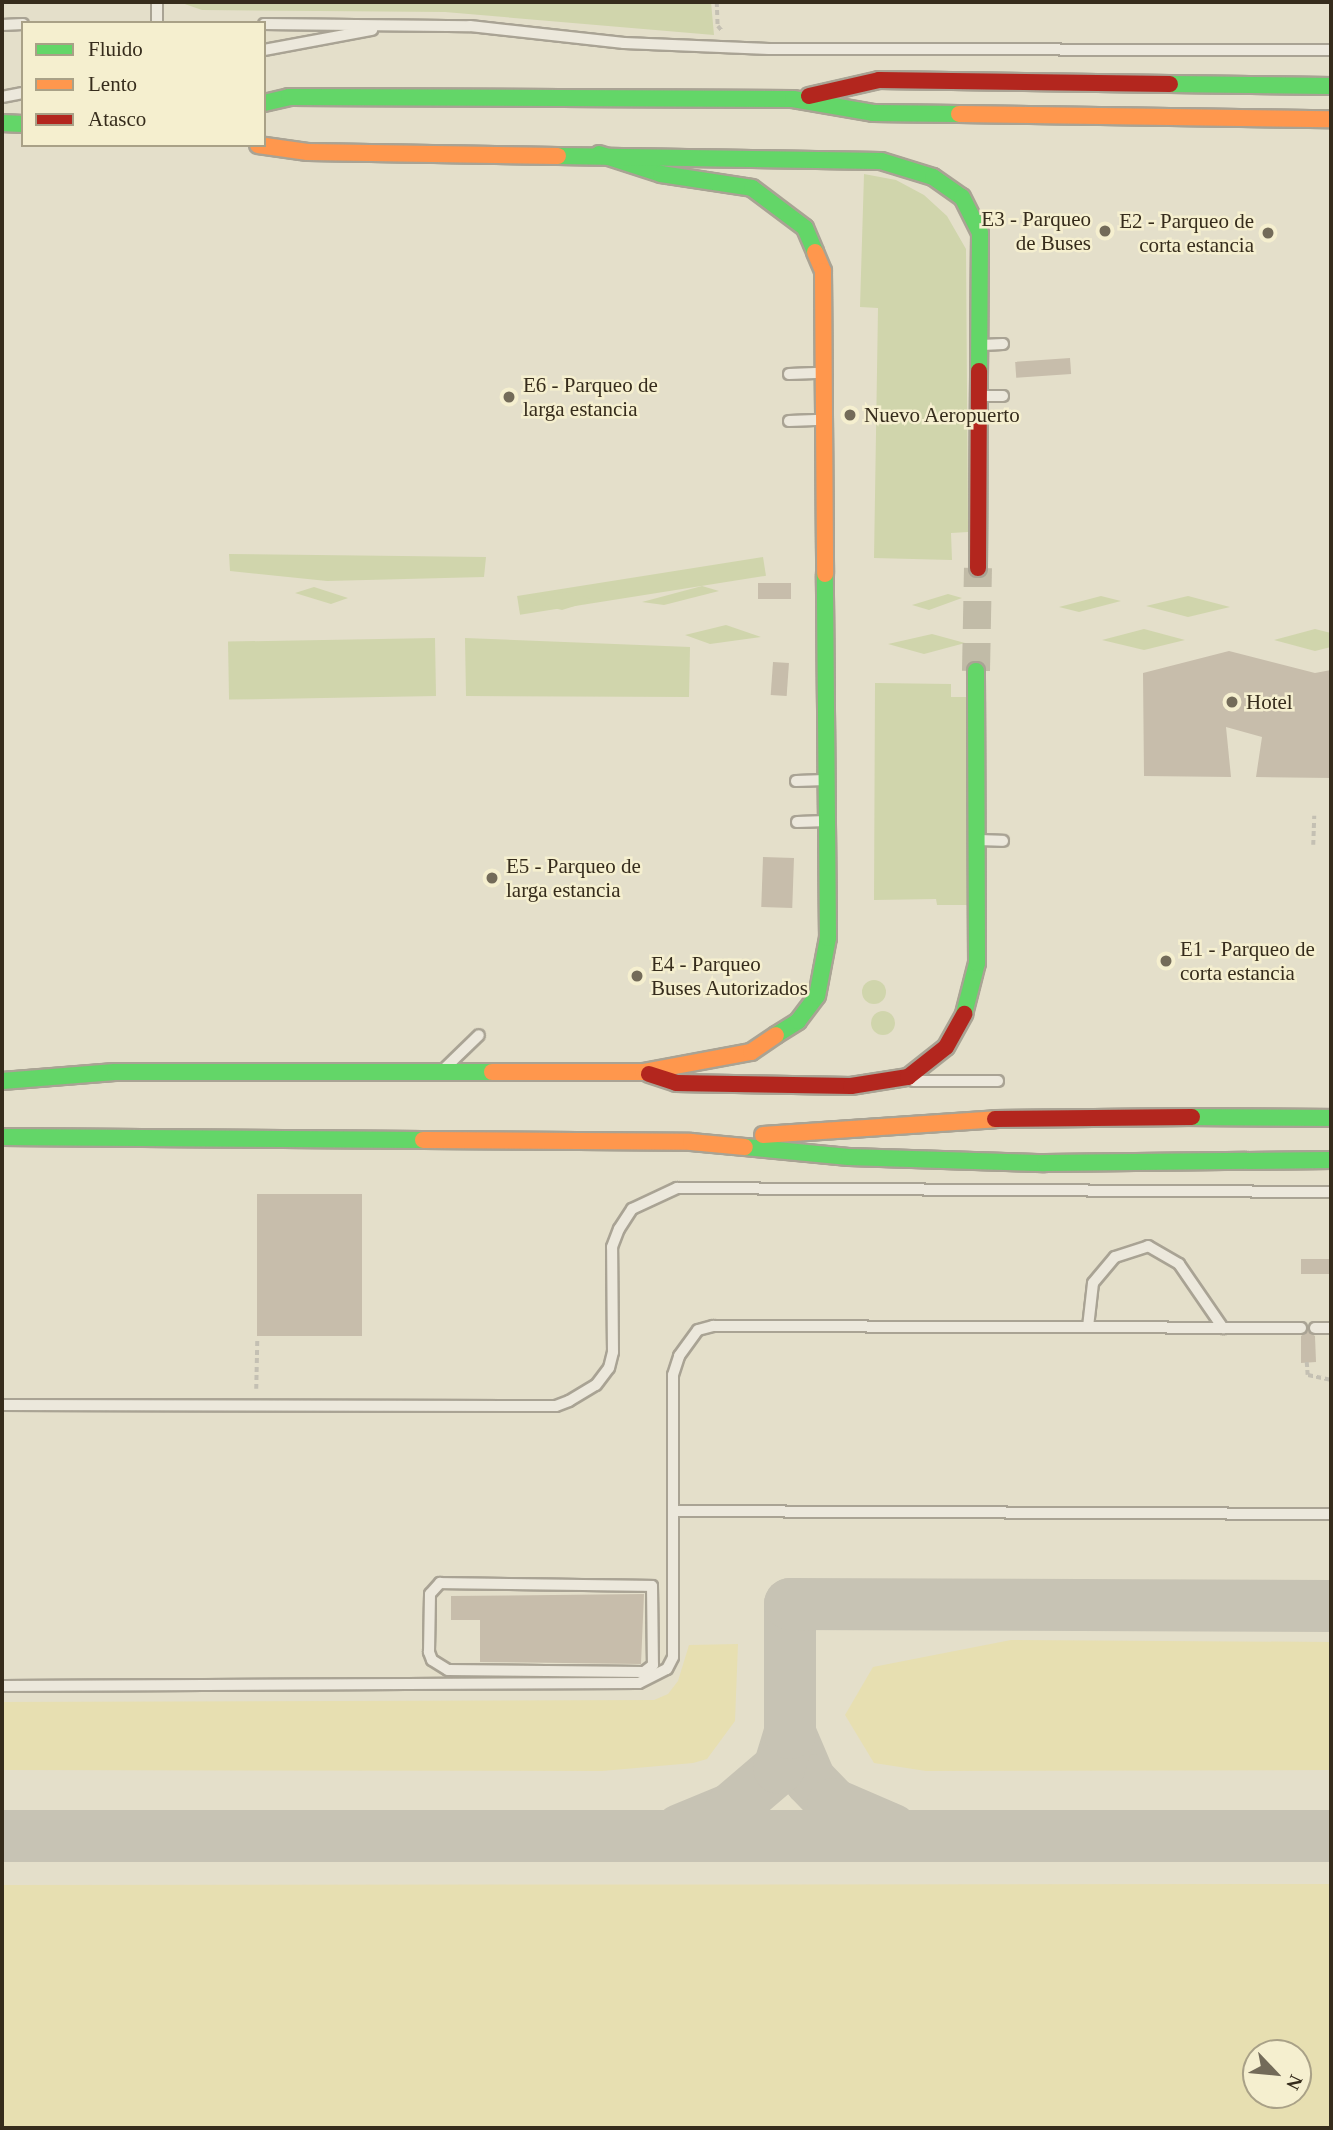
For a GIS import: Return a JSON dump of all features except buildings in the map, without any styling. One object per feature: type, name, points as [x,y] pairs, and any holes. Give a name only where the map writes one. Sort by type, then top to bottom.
[{"type":"main road","points":[[793,99],[879,80],[1331,86]]},
{"type":"main road","points":[[266,103],[289,97],[793,99],[873,113],[1331,119]]},
{"type":"main road","points":[[2,123],[21,124]]},
{"type":"main road","points":[[266,146],[308,152],[599,154],[881,161],[933,177],[962,197],[980,233],[978,568]]},
{"type":"main road","points":[[2,1081],[115,1072],[643,1072],[669,1064],[732,1058],[776,1039],[798,1021],[817,996],[828,938],[823,271],[805,228],[792,215],[736,182],[661,174],[599,154]]},
{"type":"main road","points":[[643,1072],[676,1083],[851,1086],[897,1081],[925,1067],[946,1047],[962,1024],[973,993],[977,840],[976,671]]},
{"type":"main road","points":[[2,1137],[691,1142],[1043,1116],[1331,1118]]},
{"type":"main road","points":[[691,1142],[849,1157],[1019,1163],[1331,1160]]},
{"type":"lane","points":[[157,2],[157,21]]},
{"type":"lane","points":[[2,24],[21,24]]},
{"type":"lane","points":[[266,24],[470,26],[624,43],[769,49],[1331,50]]},
{"type":"lane","points":[[266,50],[399,25]]},
{"type":"lane","points":[[2,97],[21,93]]},
{"type":"lane","points":[[981,345],[1003,344]]},
{"type":"lane","points":[[789,374],[824,373]]},
{"type":"lane","points":[[980,396],[1003,396]]},
{"type":"lane","points":[[789,421],[825,420]]},
{"type":"lane","points":[[796,781],[827,780]]},
{"type":"lane","points":[[797,822],[827,821]]},
{"type":"lane","points":[[977,840],[1003,841]]},
{"type":"lane","points":[[814,952],[828,938]]},
{"type":"lane","points":[[443,1070],[479,1035]]},
{"type":"lane","points":[[897,1081],[998,1082]]},
{"type":"lane","points":[[2,1405],[556,1406],[596,1384],[609,1368],[613,1352],[612,1247],[619,1229],[632,1209],[677,1188],[1331,1192]]},
{"type":"lane","points":[[1088,1327],[1089,1295],[1098,1276],[1115,1256],[1147,1246],[1179,1264],[1223,1328]]},
{"type":"lane","points":[[2,1686],[537,1678],[650,1670],[652,1586],[440,1583],[430,1594],[429,1652],[440,1667],[457,1672],[537,1678],[639,1683],[667,1670],[673,1657],[673,1375],[679,1356],[698,1331],[712,1326],[1301,1328]]},
{"type":"lane","points":[[1315,1328],[1331,1328]]},
{"type":"lane","points":[[673,1511],[1331,1514]]},
{"type":"path","points":[[1313,845],[1314,816]]},
{"type":"path","points":[[257,1341],[257,1389]]},
{"type":"path","points":[[1307,1362],[1308,1375],[1331,1380]]},
{"type":"green space","points":[[179,2],[711,2],[714,35],[445,12],[202,10]]},
{"type":"green space","points":[[864,174],[896,180],[924,195],[947,216],[966,249],[968,532],[951,533],[952,560],[874,558],[878,308],[860,307]]},
{"type":"green space","points":[[229,554],[486,557],[484,577],[327,581],[230,571]]},
{"type":"green space","points":[[763,557],[766,576],[520,615],[517,596]]},
{"type":"green space","points":[[702,586],[719,591],[664,605],[642,602]]},
{"type":"green space","points":[[314,587],[348,598],[331,604],[295,593]]},
{"type":"green space","points":[[555,592],[574,593],[594,600],[562,610],[521,600]]},
{"type":"green space","points":[[948,594],[962,598],[929,610],[912,605]]},
{"type":"green space","points":[[1101,596],[1121,601],[1079,612],[1059,607]]},
{"type":"green space","points":[[1188,596],[1230,607],[1188,617],[1146,606]]},
{"type":"green space","points":[[726,625],[761,637],[710,644],[685,635]]},
{"type":"green space","points":[[1144,629],[1185,640],[1144,650],[1102,640]]},
{"type":"green space","points":[[1315,629],[1331,633],[1331,647],[1315,651],[1274,640]]},
{"type":"green space","points":[[932,634],[965,643],[924,654],[888,644]]},
{"type":"green space","points":[[435,638],[436,696],[229,700],[228,642]]},
{"type":"green space","points":[[465,638],[690,647],[689,697],[466,696]]},
{"type":"green space","points":[[875,683],[951,684],[951,697],[967,697],[967,905],[937,905],[936,899],[874,900]]},
{"type":"green space","points":[[874,980],[885,987],[886,992],[879,1003],[874,1004],[863,997],[862,992],[869,981]]},
{"type":"green space","points":[[883,1011],[894,1018],[895,1023],[888,1034],[883,1035],[872,1028],[871,1023],[878,1012]]},
{"type":"sand","points":[[1011,1640],[1331,1642],[1331,1770],[926,1771],[874,1763],[845,1715],[873,1667]]},
{"type":"sand","points":[[738,1644],[735,1721],[707,1759],[693,1763],[602,1771],[2,1770],[2,1702],[654,1700],[668,1694],[678,1681],[689,1645]]},
{"type":"sand","points":[[1331,1884],[1331,2128],[2,2128],[2,1885]]},
{"type":"taxiway","points":[[680,1830],[731,1809],[779,1768],[790,1733],[790,1604],[1331,1606]]},
{"type":"taxiway","points":[[790,1733],[810,1780],[833,1804],[893,1830]]},
{"type":"taxiway","points":[[2,1836],[1331,1836]]},
{"type":"tunnel","points":[[976,671],[978,568]]},
{"type":"traffic: fast","points":[[1170,84],[1331,86]]},
{"type":"traffic: fast","points":[[266,103],[289,97],[793,99],[873,113],[959,114]]},
{"type":"traffic: fast","points":[[2,123],[21,124]]},
{"type":"traffic: fast","points":[[599,154],[661,174],[752,188],[805,228],[815,252]]},
{"type":"traffic: fast","points":[[558,156],[881,161],[933,177],[962,197],[980,233],[979,371]]},
{"type":"traffic: fast","points":[[776,1035],[798,1021],[817,996],[828,938],[825,574]]},
{"type":"traffic: fast","points":[[964,1014],[977,963],[976,671]]},
{"type":"traffic: fast","points":[[2,1081],[115,1072],[492,1072]]},
{"type":"traffic: fast","points":[[1192,1117],[1331,1118]]},
{"type":"traffic: fast","points":[[2,1137],[423,1140]]},
{"type":"traffic: fast","points":[[745,1147],[849,1157],[1045,1163],[1331,1160]]},
{"type":"traffic: slow","points":[[959,114],[1331,119]]},
{"type":"traffic: slow","points":[[266,146],[308,152],[558,156]]},
{"type":"traffic: slow","points":[[815,252],[823,271],[825,574]]},
{"type":"traffic: slow","points":[[492,1072],[643,1072],[751,1052],[776,1035]]},
{"type":"traffic: slow","points":[[763,1135],[995,1119]]},
{"type":"traffic: slow","points":[[423,1140],[691,1142],[745,1147]]},
{"type":"traffic: jam","points":[[809,96],[879,80],[1170,84]]},
{"type":"traffic: jam","points":[[978,568],[979,371]]},
{"type":"traffic: jam","points":[[649,1074],[676,1083],[851,1086],[908,1077],[946,1047],[964,1014]]},
{"type":"traffic: jam","points":[[995,1119],[1192,1117]]},
{"type":"place","name":"E3 - Parqueo de Buses","points":[[1105,231]]},
{"type":"place","name":"E2 - Parqueo de corta estancia","points":[[1268,233]]},
{"type":"place","name":"E6 - Parqueo de larga estancia","points":[[509,397]]},
{"type":"place","name":"Nuevo Aeropuerto","points":[[850,415]]},
{"type":"place","name":"Hotel","points":[[1232,702]]},
{"type":"place","name":"E5 - Parqueo de larga estancia","points":[[492,878]]},
{"type":"place","name":"E1 - Parqueo de corta estancia","points":[[1166,961]]},
{"type":"place","name":"E4 - Parqueo Buses Autorizados","points":[[637,976]]}]
